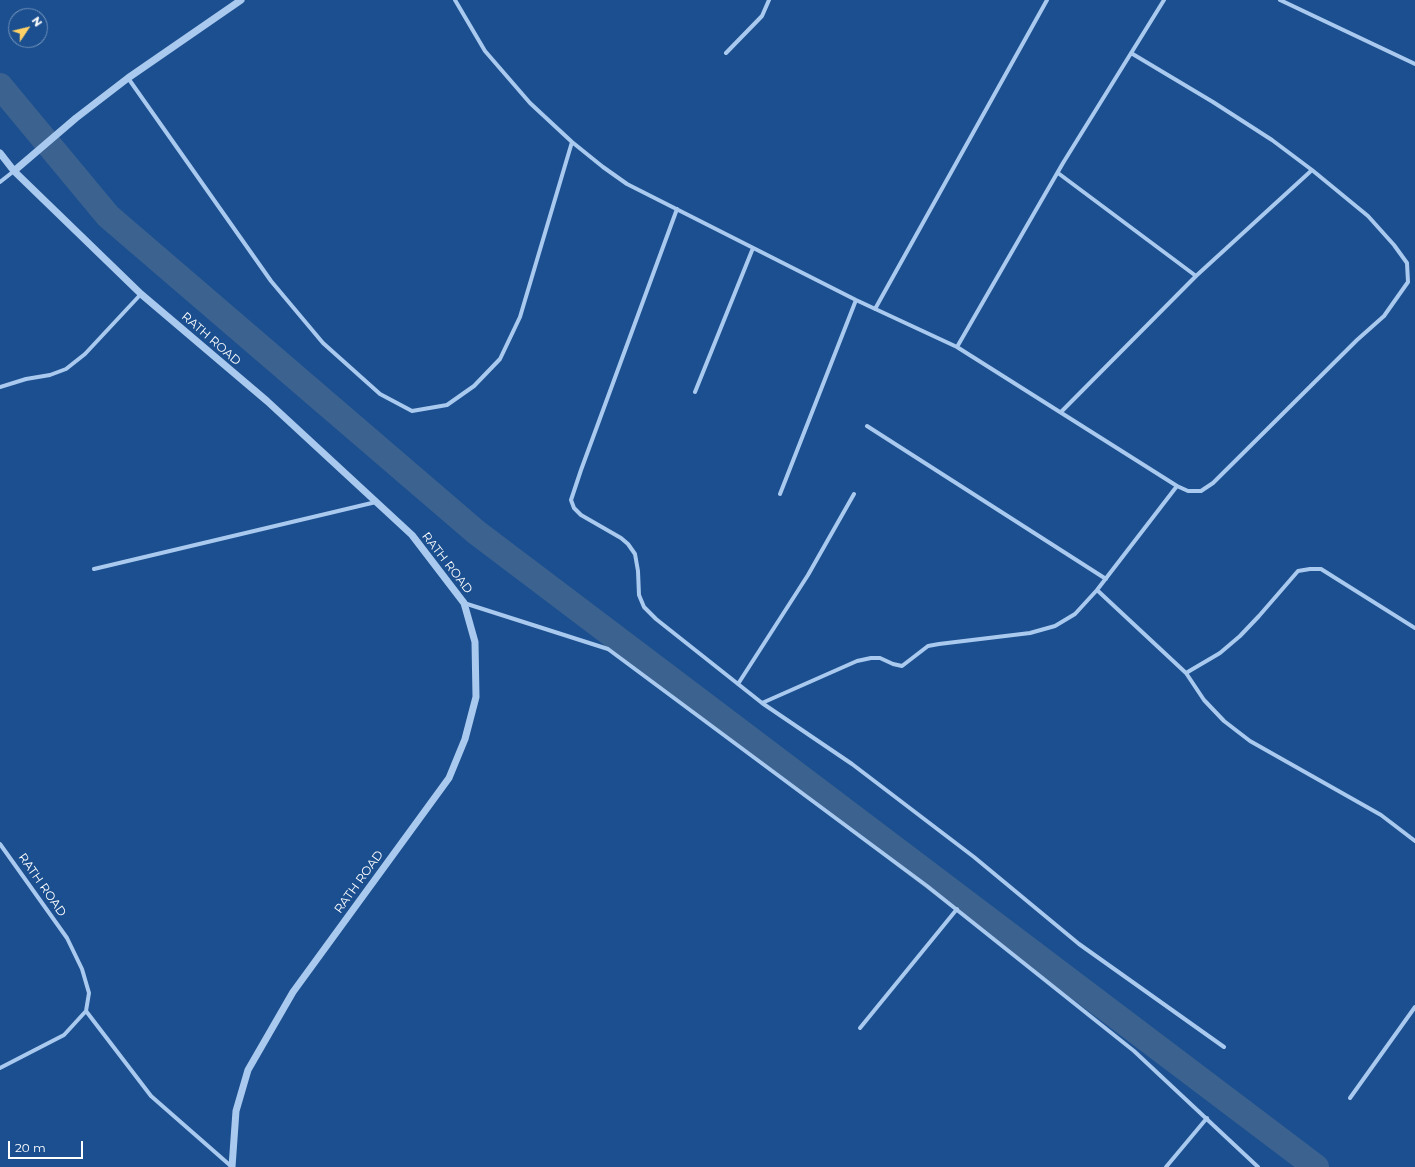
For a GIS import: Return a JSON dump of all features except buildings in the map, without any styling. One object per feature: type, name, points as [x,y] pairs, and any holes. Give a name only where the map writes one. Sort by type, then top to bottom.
[{"type":"street","points":[[0,182],[76,118],[128,78],[241,0]]},
{"type":"street","points":[[455,0],[485,51],[530,103],[572,142],[627,184],[856,300],[957,347],[1177,486],[1188,491],[1201,491],[1212,483],[1357,340],[1384,316],[1408,282],[1406,263],[1394,245],[1368,216],[1312,170],[1272,140],[1220,106],[1131,53]]},
{"type":"street","points":[[726,53],[762,16],[769,0]]},
{"type":"street","points":[[875,309],[1047,0]]},
{"type":"street","points":[[957,347],[1058,172],[1164,0]]},
{"type":"street","points":[[1280,0],[1415,64]]},
{"type":"street","points":[[128,78],[271,281],[323,343],[380,394],[412,411],[447,405],[474,386],[500,359],[520,317],[572,142]]},
{"type":"street","name":"RATH ROAD","points":[[0,153],[14,171],[142,294],[267,401],[412,536],[464,603],[475,642],[476,697],[463,746],[449,778],[293,992],[248,1070],[236,1111],[232,1167]]},
{"type":"street","points":[[1061,412],[1196,276],[1312,170]]},
{"type":"street","points":[[1058,172],[1196,276]]},
{"type":"street","points":[[677,210],[596,426],[571,500],[574,508],[581,516],[621,538],[628,544],[635,554],[638,571],[639,595],[644,606],[656,619],[762,703],[852,764],[974,857],[1079,944],[1224,1047]]},
{"type":"street","points":[[695,392],[753,248]]},
{"type":"street","points":[[0,387],[26,379],[50,375],[66,368],[85,354],[142,294]]},
{"type":"street","points":[[780,494],[856,300]]},
{"type":"street","points":[[867,426],[1106,579]]},
{"type":"street","points":[[762,703],[864,659],[880,658],[902,666],[928,646],[1030,633],[1055,626],[1075,614],[1097,590],[1177,486]]},
{"type":"street","points":[[738,684],[804,582],[854,494]]},
{"type":"street","points":[[94,569],[376,502]]},
{"type":"street","points":[[1186,673],[1220,653],[1240,636],[1260,616],[1298,571],[1321,569],[1415,628]]},
{"type":"street","points":[[1097,590],[1186,673],[1204,700],[1224,721],[1250,741],[1381,814],[1415,841]]},
{"type":"street","points":[[464,603],[608,649],[928,886],[1134,1050],[1258,1167]]},
{"type":"street","name":"RATH ROAD","points":[[0,844],[67,938],[82,969],[89,993],[86,1011],[152,1096],[232,1167]]},
{"type":"street","points":[[860,1028],[956,909]]},
{"type":"street","points":[[1350,1098],[1415,1007]]},
{"type":"street","points":[[0,1068],[64,1034],[86,1011]]},
{"type":"street","points":[[1166,1167],[1206,1118]]},
{"type":"waterway","points":[[0,86],[108,216],[476,532],[1316,1167]]}]
